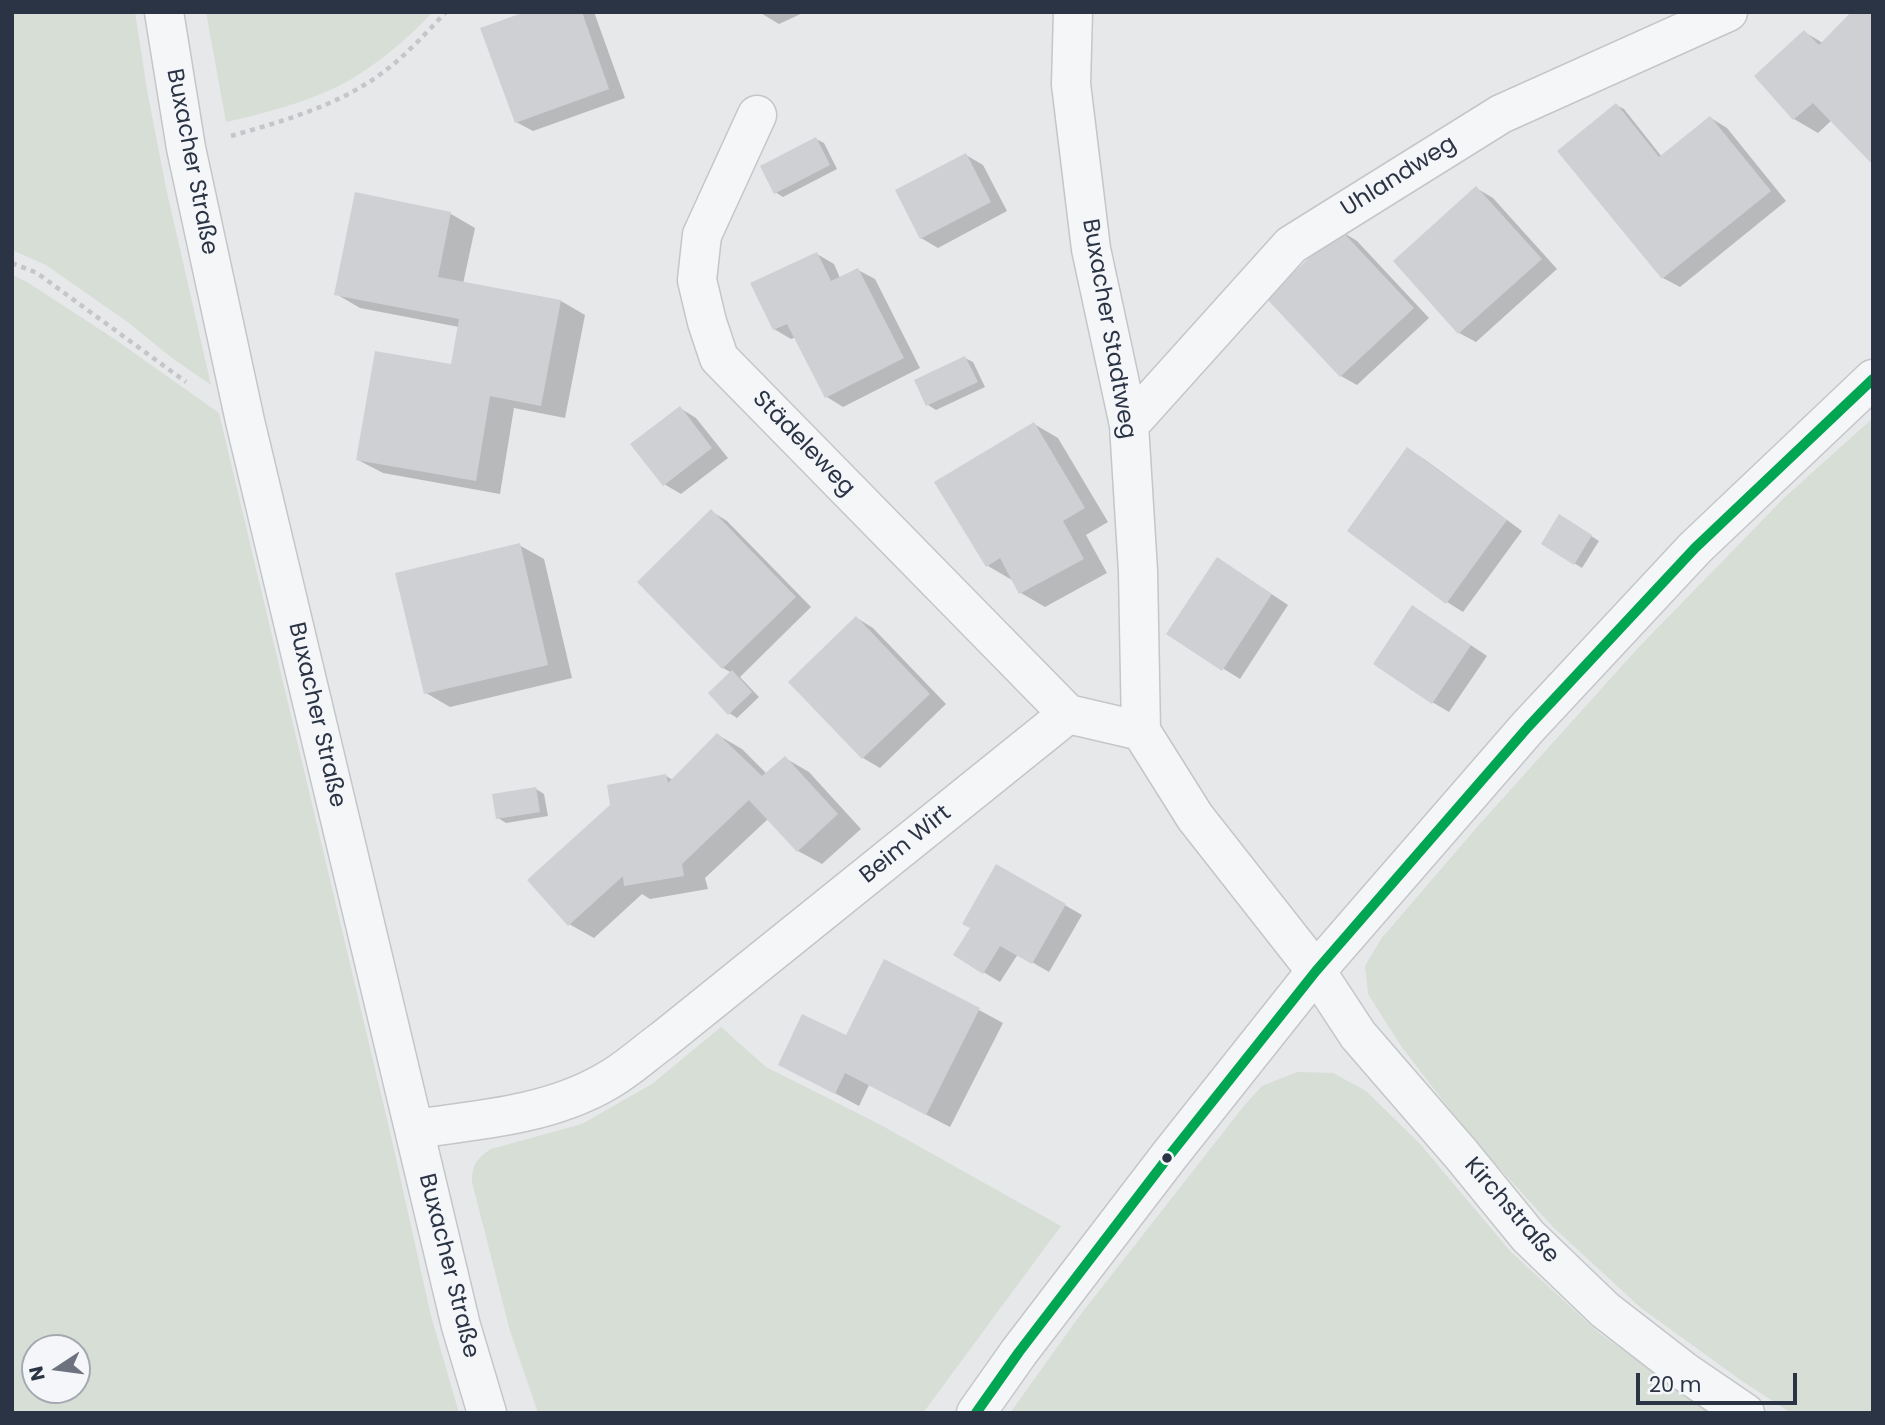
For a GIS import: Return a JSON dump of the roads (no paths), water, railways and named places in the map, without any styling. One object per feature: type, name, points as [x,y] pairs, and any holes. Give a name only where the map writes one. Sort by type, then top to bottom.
[{"type":"street","name":"Buxacher Straße","points":[[164,12],[186,148],[245,421],[461,1326],[487,1413]]},
{"type":"street","name":"Buxacher Stadtweg","points":[[1073,12],[1071,84],[1091,249],[1129,425],[1138,571],[1141,731]]},
{"type":"street","name":"Uhlandweg","points":[[1129,425],[1291,245],[1501,114],[1728,12]]},
{"type":"street","name":"Städeleweg","points":[[757,116],[702,235],[697,280],[719,358],[1068,714]]},
{"type":"street","points":[[975,1413],[1169,1156],[1316,971],[1528,727],[1685,558],[1873,379]]},
{"type":"street","points":[[1068,714],[1141,731],[1195,817],[1316,971]]},
{"type":"street","name":"Beim Wirt","points":[[414,1129],[501,1116],[559,1103],[607,1081],[663,1040],[1068,714]]},
{"type":"street","name":"Kirchstraße","points":[[1316,971],[1358,1035],[1528,1236],[1605,1310],[1685,1372],[1745,1413]]}]
